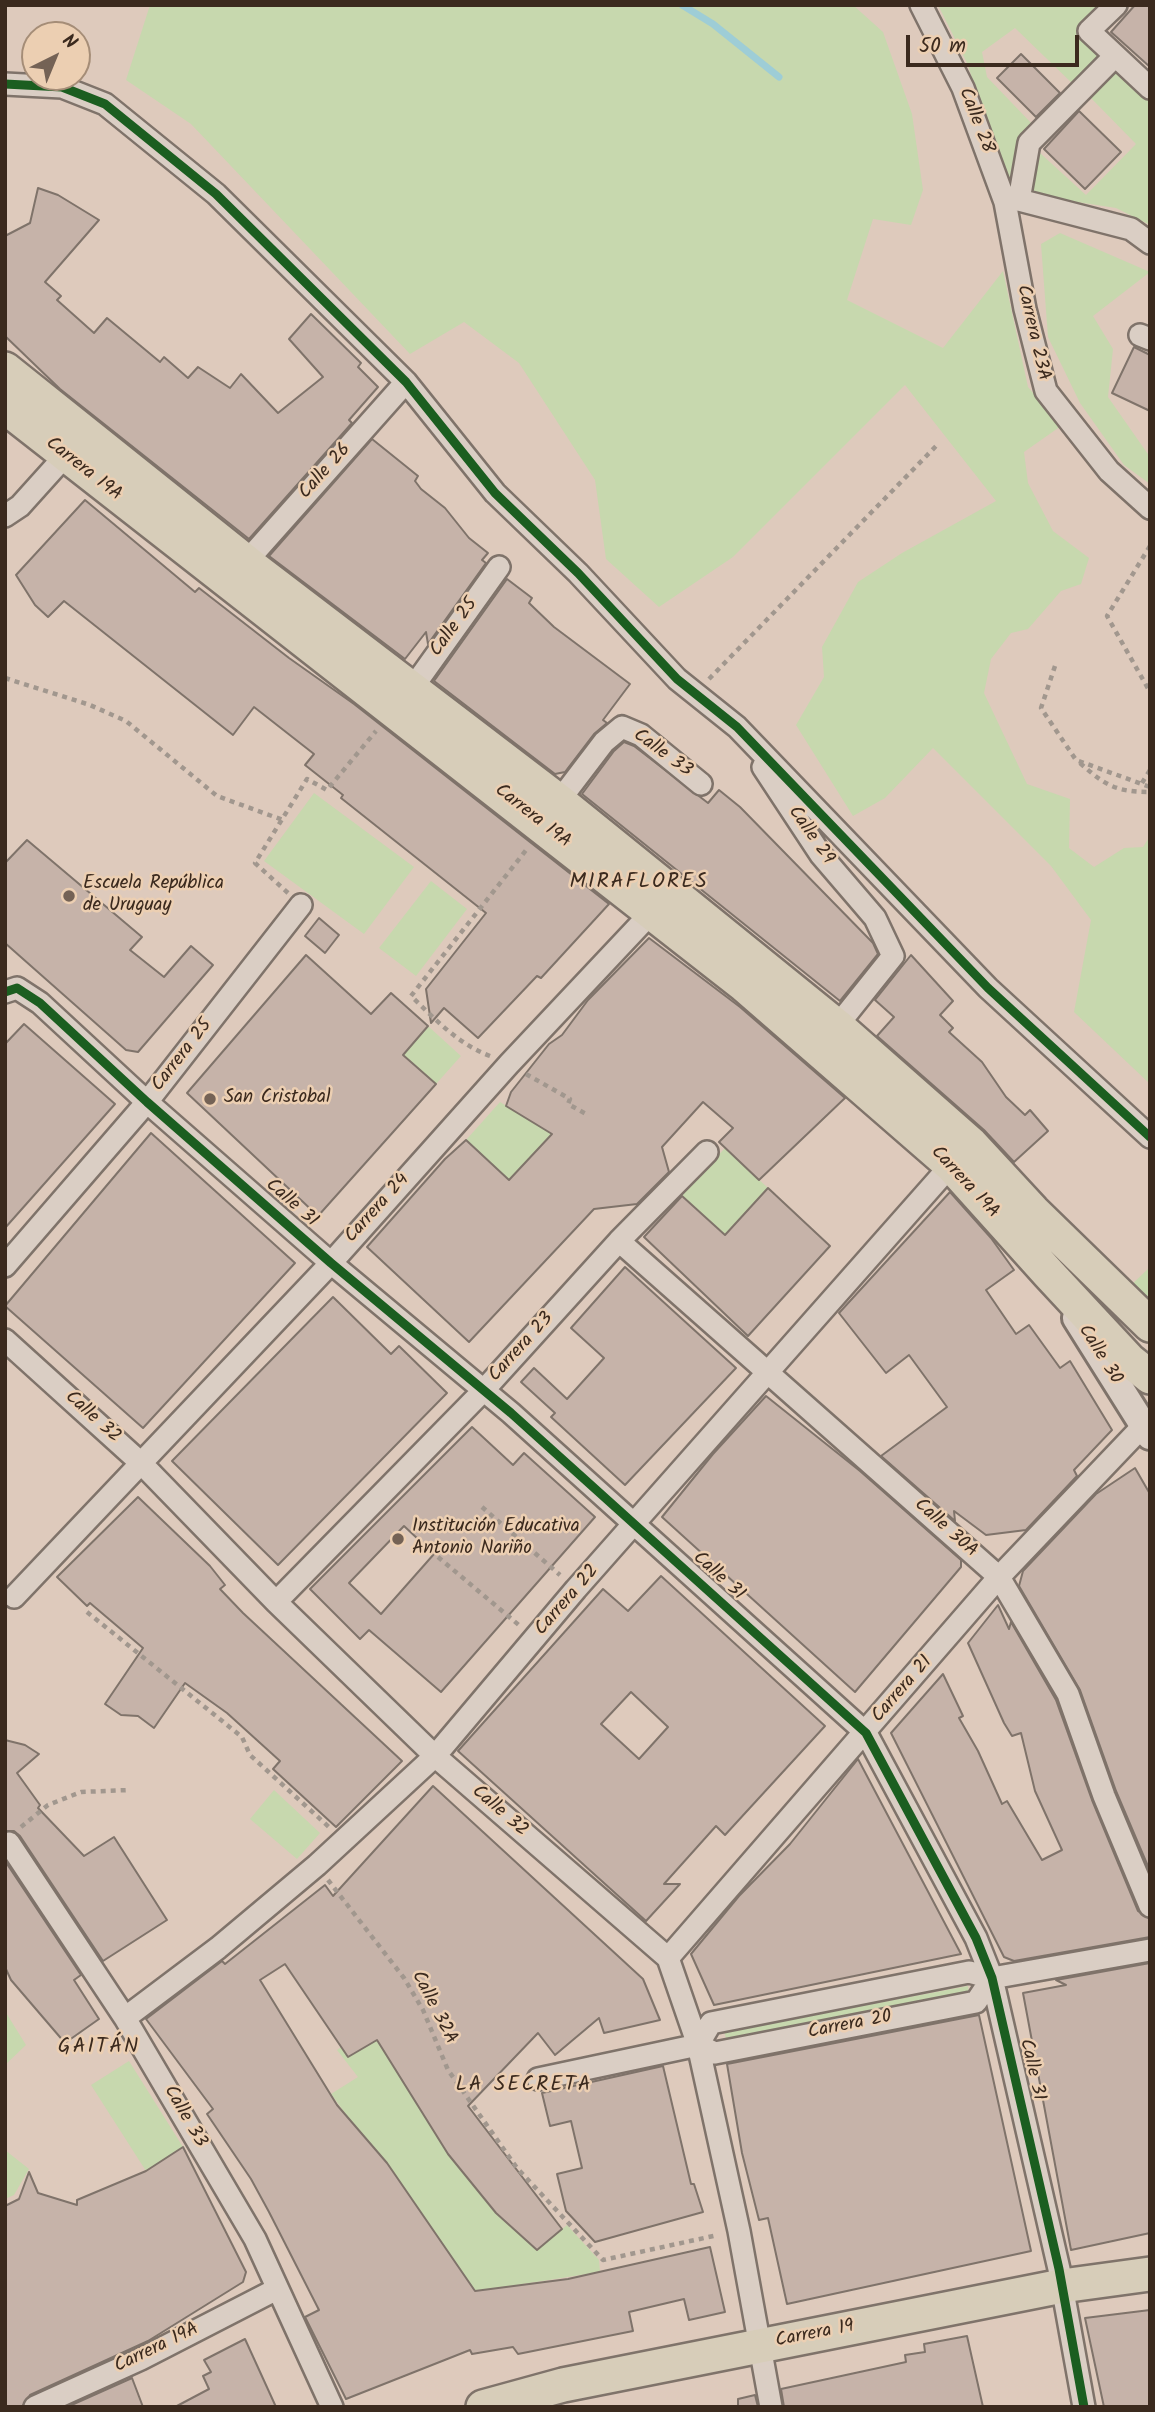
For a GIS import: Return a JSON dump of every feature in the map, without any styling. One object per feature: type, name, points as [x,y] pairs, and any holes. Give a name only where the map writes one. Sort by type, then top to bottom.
[{"type":"main road","name":"Carrera 19A","points":[[5,369],[246,562],[403,700]]},
{"type":"main road","name":"Carrera 19A","points":[[5,407],[65,456],[403,700],[837,1026],[961,1154],[1049,1274],[1129,1360],[1150,1377]]},
{"type":"main road","name":"Carrera 19A","points":[[550,813],[653,911],[1033,1211],[1150,1325]]},
{"type":"main road","name":"Carrera 19","points":[[483,2407],[564,2385],[1062,2286],[1150,2274]]},
{"type":"street","name":"Calle 28","points":[[921,5],[963,88],[1012,201]]},
{"type":"street","points":[[1116,5],[1089,32],[1150,88]]},
{"type":"street","points":[[1115,56],[1029,143],[1012,201],[1131,229],[1150,243]]},
{"type":"street","points":[[5,83],[62,87],[106,104],[216,194],[406,382],[495,492],[695,694],[737,727],[988,988],[1150,1137]]},
{"type":"street","name":"Carrera 23A","points":[[1012,201],[1025,309],[1046,391],[1109,471],[1150,508]]},
{"type":"street","name":"Calle 26","points":[[246,562],[406,382]]},
{"type":"street","points":[[5,516],[19,506],[65,456]]},
{"type":"street","name":"Calle 25","points":[[403,700],[499,567]]},
{"type":"street","name":"Calle 33","points":[[550,813],[604,743],[622,727],[642,735],[701,784]]},
{"type":"street","name":"Calle 29","points":[[737,727],[821,855],[875,918],[888,940],[893,956],[837,1026]]},
{"type":"street","name":"Carrera 25","points":[[5,1266],[147,1102],[301,905]]},
{"type":"street","name":"Carrera 24","points":[[14,1597],[331,1262],[509,1064],[653,911]]},
{"type":"street","name":"Calle 31","points":[[5,992],[17,988],[40,1003],[147,1102],[482,1392],[511,1413],[866,1733],[976,1938],[992,1978],[1062,2286],[1083,2407]]},
{"type":"street","name":"Carrera 23","points":[[276,1602],[482,1392],[619,1241],[707,1152]]},
{"type":"street","name":"Carrera 22","points":[[125,2018],[218,1948],[317,1865],[435,1756],[576,1589],[961,1154]]},
{"type":"street","name":"Calle 30A","points":[[619,1241],[999,1577],[1068,1694],[1104,1796],[1150,1906]]},
{"type":"street","name":"Calle 30","points":[[1049,1274],[1147,1431]]},
{"type":"street","name":"Calle 32","points":[[5,1340],[142,1464],[276,1602],[435,1756],[668,1958]]},
{"type":"street","name":"Carrera 21","points":[[668,1958],[999,1577],[1147,1431]]},
{"type":"street","name":"Calle 33","points":[[9,1843],[125,2018],[255,2239],[332,2407]]},
{"type":"street","name":"Carrera 20","points":[[698,2045],[711,2023],[969,1972],[992,1978],[1150,1950]]},
{"type":"street","points":[[668,1958],[698,2045],[739,2231],[771,2407]]},
{"type":"street","name":"Carrera 20","points":[[538,2079],[698,2045],[715,2053],[976,2002],[992,1978]]},
{"type":"street","name":"Carrera 19A","points":[[35,2407],[141,2359],[277,2289]]},
{"type":"path","points":[[695,694],[938,444]]},
{"type":"path","points":[[1150,546],[1107,616],[1150,692]]},
{"type":"path","points":[[1055,666],[1041,708],[1076,760],[1105,785],[1127,792],[1150,790]]},
{"type":"path","points":[[5,678],[90,705],[127,721],[217,796],[283,820]]},
{"type":"path","points":[[301,905],[255,863],[307,779],[327,790],[403,700]]},
{"type":"path","points":[[1076,760],[1142,783],[1150,790]]},
{"type":"path","points":[[1142,783],[1150,770]]},
{"type":"path","points":[[550,813],[527,849],[411,996],[473,1050],[509,1064],[570,1099],[568,1104],[588,1115]]},
{"type":"path","points":[[482,1507],[576,1589]]},
{"type":"path","points":[[438,1557],[535,1639]]},
{"type":"path","points":[[88,1612],[243,1737],[250,1755],[344,1840]]},
{"type":"path","points":[[9,1843],[14,1833],[48,1805],[81,1792],[129,1790]]},
{"type":"green space","points":[[150,5],[853,5],[883,32],[912,114],[923,190],[911,225],[873,219],[847,300],[943,348],[1003,271],[1028,387],[1061,426],[1024,452],[1028,483],[1053,531],[1089,558],[1081,584],[1061,591],[1028,629],[1011,633],[991,659],[984,693],[1027,784],[1070,799],[1069,848],[1094,867],[1124,848],[1143,847],[1150,836],[1150,1084],[1074,1012],[1091,920],[1051,866],[933,748],[885,798],[853,816],[796,725],[824,677],[822,647],[858,582],[902,553],[996,501],[905,385],[733,557],[659,607],[606,559],[595,480],[519,363],[464,322],[410,354],[191,124],[126,80]]},
{"type":"green space","points":[[938,5],[1105,5],[1077,33],[1097,51],[1100,61],[1075,86],[1015,28],[982,52],[987,77],[1035,127],[1010,186],[1003,185],[968,65]]},
{"type":"green space","points":[[1111,72],[1121,72],[1150,97],[1150,225],[1116,208],[1051,198],[1030,190],[1034,155],[1040,153],[1086,195],[1136,144],[1089,96]]},
{"type":"green space","points":[[1060,233],[1150,272],[1093,316],[1113,349],[1108,397],[1150,457],[1150,484],[1124,465],[1080,403],[1048,337],[1041,244]]},
{"type":"green space","points":[[314,793],[414,867],[364,934],[264,861]]},
{"type":"green space","points":[[431,881],[467,909],[416,976],[379,948]]},
{"type":"green space","points":[[428,1026],[461,1056],[436,1084],[403,1055]]},
{"type":"green space","points":[[500,1102],[552,1134],[509,1180],[466,1140]]},
{"type":"green space","points":[[725,1148],[768,1188],[725,1235],[682,1195]]},
{"type":"green space","points":[[1150,1267],[1150,1294],[1142,1302],[1128,1288]]},
{"type":"green space","points":[[274,1790],[320,1833],[297,1859],[250,1819]]},
{"type":"green space","points":[[968,1986],[969,1992],[726,2038],[724,2032]]},
{"type":"green space","points":[[5,2011],[26,2045],[5,2065]]},
{"type":"green space","points":[[377,2040],[489,2204],[537,2250],[567,2225],[599,2260],[600,2272],[504,2287],[481,2300],[331,2094],[358,2077],[337,2050],[341,2047],[348,2057]]},
{"type":"green space","points":[[129,2061],[183,2147],[146,2171],[91,2085]]},
{"type":"green space","points":[[5,2150],[29,2169],[14,2195],[5,2199]]},
{"type":"building","points":[[1135,5],[1150,5],[1150,67],[1111,32]]},
{"type":"building","points":[[1021,54],[1060,93],[1036,117],[997,78]]},
{"type":"building","points":[[1079,111],[1121,152],[1085,189],[1044,149]]},
{"type":"building","points":[[38,188],[58,195],[99,220],[45,282],[61,296],[57,300],[94,333],[107,318],[160,362],[164,357],[188,378],[198,367],[230,388],[241,374],[278,413],[323,377],[289,339],[311,314],[361,363],[358,367],[378,387],[349,420],[352,423],[249,539],[60,389],[5,336],[5,236],[30,223]]},
{"type":"building","points":[[1134,347],[1150,355],[1150,411],[1112,393]]},
{"type":"building","points":[[372,439],[418,476],[415,481],[421,489],[445,508],[469,538],[488,553],[482,560],[486,563],[428,644],[426,632],[405,659],[269,556]]},
{"type":"building","points":[[85,500],[195,592],[199,588],[289,658],[354,704],[609,904],[541,978],[537,976],[478,1038],[444,1008],[431,1023],[426,989],[486,913],[341,798],[343,795],[305,765],[314,754],[254,707],[233,735],[64,601],[48,617],[35,605],[16,575]]},
{"type":"building","points":[[507,579],[532,598],[529,603],[554,627],[630,684],[603,720],[607,723],[594,734],[565,772],[555,774],[434,681]]},
{"type":"building","points":[[624,742],[634,746],[708,803],[719,790],[740,807],[873,943],[878,954],[840,1001],[582,794],[614,751]]},
{"type":"building","name":"Escuela República de Uruguay","points":[[27,840],[142,937],[130,950],[164,977],[191,946],[213,965],[138,1052],[126,1050],[5,943],[5,863]]},
{"type":"building","points":[[319,918],[339,935],[325,953],[305,936]]},
{"type":"building","points":[[649,938],[740,1007],[845,1098],[759,1180],[719,1142],[733,1128],[703,1102],[662,1147],[669,1172],[637,1204],[594,1209],[469,1342],[367,1247],[445,1159],[466,1140],[509,1180],[552,1134],[506,1106],[511,1092],[549,1044],[562,1035],[588,1000]]},
{"type":"building","points":[[306,955],[371,1014],[391,993],[428,1026],[403,1055],[436,1084],[318,1216],[187,1093]]},
{"type":"building","points":[[911,955],[953,1001],[940,1015],[953,1028],[949,1032],[982,1062],[1006,1097],[1025,1115],[1030,1110],[1048,1131],[1014,1162],[984,1130],[877,1036],[894,1017],[875,1000]]},
{"type":"building","points":[[24,1024],[115,1104],[5,1228],[5,1044]]},
{"type":"building","points":[[151,1133],[295,1263],[143,1428],[5,1306]]},
{"type":"building","points":[[768,1188],[830,1246],[748,1336],[644,1237],[682,1196],[725,1235]]},
{"type":"building","points":[[950,1192],[991,1238],[1014,1270],[986,1290],[1016,1334],[1029,1325],[1060,1368],[1070,1361],[1112,1430],[1074,1470],[1077,1476],[1026,1530],[986,1535],[954,1511],[955,1521],[881,1456],[947,1407],[909,1355],[886,1373],[839,1313]]},
{"type":"building","points":[[625,1267],[736,1368],[625,1485],[551,1417],[555,1413],[521,1382],[534,1368],[567,1399],[604,1358],[571,1328]]},
{"type":"building","points":[[333,1297],[391,1354],[399,1346],[447,1393],[278,1565],[172,1461]]},
{"type":"building","points":[[766,1396],[860,1471],[961,1560],[961,1567],[855,1692],[662,1517],[713,1454]]},
{"type":"building","points":[[472,1427],[513,1465],[524,1453],[595,1517],[441,1692],[369,1630],[360,1639],[310,1589]],"holes":[[[404,1526],[434,1554],[381,1614],[349,1583]]]},
{"type":"building","points":[[1135,1468],[1150,1494],[1150,1871],[1116,1791],[1080,1690],[1019,1586],[1023,1571],[1096,1494]]},
{"type":"building","points":[[138,1497],[210,1566],[225,1585],[220,1589],[243,1613],[402,1761],[336,1827],[273,1769],[280,1761],[227,1713],[185,1683],[154,1728],[138,1716],[121,1715],[105,1704],[143,1648],[90,1603],[87,1606],[57,1577]]},
{"type":"building","points":[[661,1576],[825,1726],[725,1835],[716,1826],[664,1884],[680,1884],[646,1921],[458,1751],[603,1589],[628,1611]],"holes":[[[631,1692],[668,1727],[639,1759],[601,1724]]]},
{"type":"building","points":[[998,1605],[1009,1629],[1011,1622],[1056,1700],[1092,1800],[1138,1911],[1150,1919],[1150,1937],[1014,1961],[1004,1957],[891,1733],[943,1674],[963,1716],[959,1718],[978,1751],[1002,1804],[1007,1801],[1042,1860],[1062,1850],[1035,1791],[1021,1733],[1012,1736],[1004,1723],[968,1643]]},
{"type":"building","points":[[5,1740],[25,1745],[39,1754],[17,1773],[40,1805],[38,1808],[84,1856],[114,1837],[167,1920],[103,1961],[20,1836],[14,1831],[5,1831]]},
{"type":"building","points":[[858,1759],[961,1954],[714,2005],[691,1954],[739,1896],[790,1844]]},
{"type":"building","points":[[433,1786],[643,1979],[660,2020],[604,2033],[599,2018],[555,2055],[538,2033],[468,2106],[562,2229],[537,2250],[496,2213],[448,2154],[377,2040],[348,2057],[285,1964],[260,1980],[337,2105],[387,2163],[475,2291],[568,2279],[710,2247],[725,2312],[689,2320],[684,2299],[629,2312],[633,2331],[518,2354],[513,2347],[472,2354],[470,2350],[346,2399],[305,2317],[319,2310],[269,2212],[251,2179],[207,2114],[213,2109],[146,2019],[222,1961],[225,1964],[325,1885],[333,1896]]},
{"type":"building","points":[[5,1861],[81,1975],[74,1980],[99,2019],[65,2043],[11,1980],[5,1967]]},
{"type":"building","points":[[1150,1963],[1150,2233],[1071,2250],[1023,1993],[1066,1985],[1056,1980]]},
{"type":"building","points":[[979,2015],[1031,2251],[787,2304],[768,2218],[759,2220],[742,2153],[727,2064]]},
{"type":"building","points":[[663,2066],[691,2184],[694,2184],[703,2212],[595,2242],[566,2211],[557,2174],[582,2168],[571,2121],[550,2126],[542,2093]]},
{"type":"building","points":[[183,2147],[246,2272],[243,2282],[148,2341],[30,2395],[22,2407],[5,2407],[5,2206],[19,2199],[29,2172],[38,2193],[77,2205],[77,2200],[146,2171]]},
{"type":"building","points":[[1150,2310],[1150,2407],[1104,2407],[1085,2318]]},
{"type":"building","points":[[967,2336],[983,2407],[784,2407],[781,2389],[906,2362],[905,2355],[925,2352],[924,2344]]},
{"type":"building","points":[[245,2339],[276,2407],[175,2407],[209,2389],[203,2376],[211,2372],[204,2360]]},
{"type":"building","points":[[132,2378],[143,2407],[67,2407]]},
{"type":"building","points":[[755,2395],[758,2407],[738,2407],[738,2399]]},
{"type":"waterway","points":[[682,5],[713,24],[779,77]]},
{"type":"cycle path","points":[[5,84],[62,87],[105,104],[216,194],[406,382],[495,493],[578,573],[677,679],[737,727],[988,988],[1150,1137]]},
{"type":"cycle path","points":[[5,992],[17,988],[40,1003],[147,1102],[331,1263],[511,1413],[866,1733],[976,1938],[992,1978],[1059,2269],[1084,2407]]},
{"type":"place","name":"Escuela República de Uruguay","points":[[69,896]]},
{"type":"place","name":"San Cristobal","points":[[210,1099]]},
{"type":"place","name":"Institución Educativa Antonio Nariño","points":[[398,1539]]},
{"type":"district","name":"MIRAFLORES","points":[[639,883]]},
{"type":"district","name":"GAITÁN","points":[[99,2048]]},
{"type":"district","name":"LA SECRETA","points":[[524,2086]]}]
